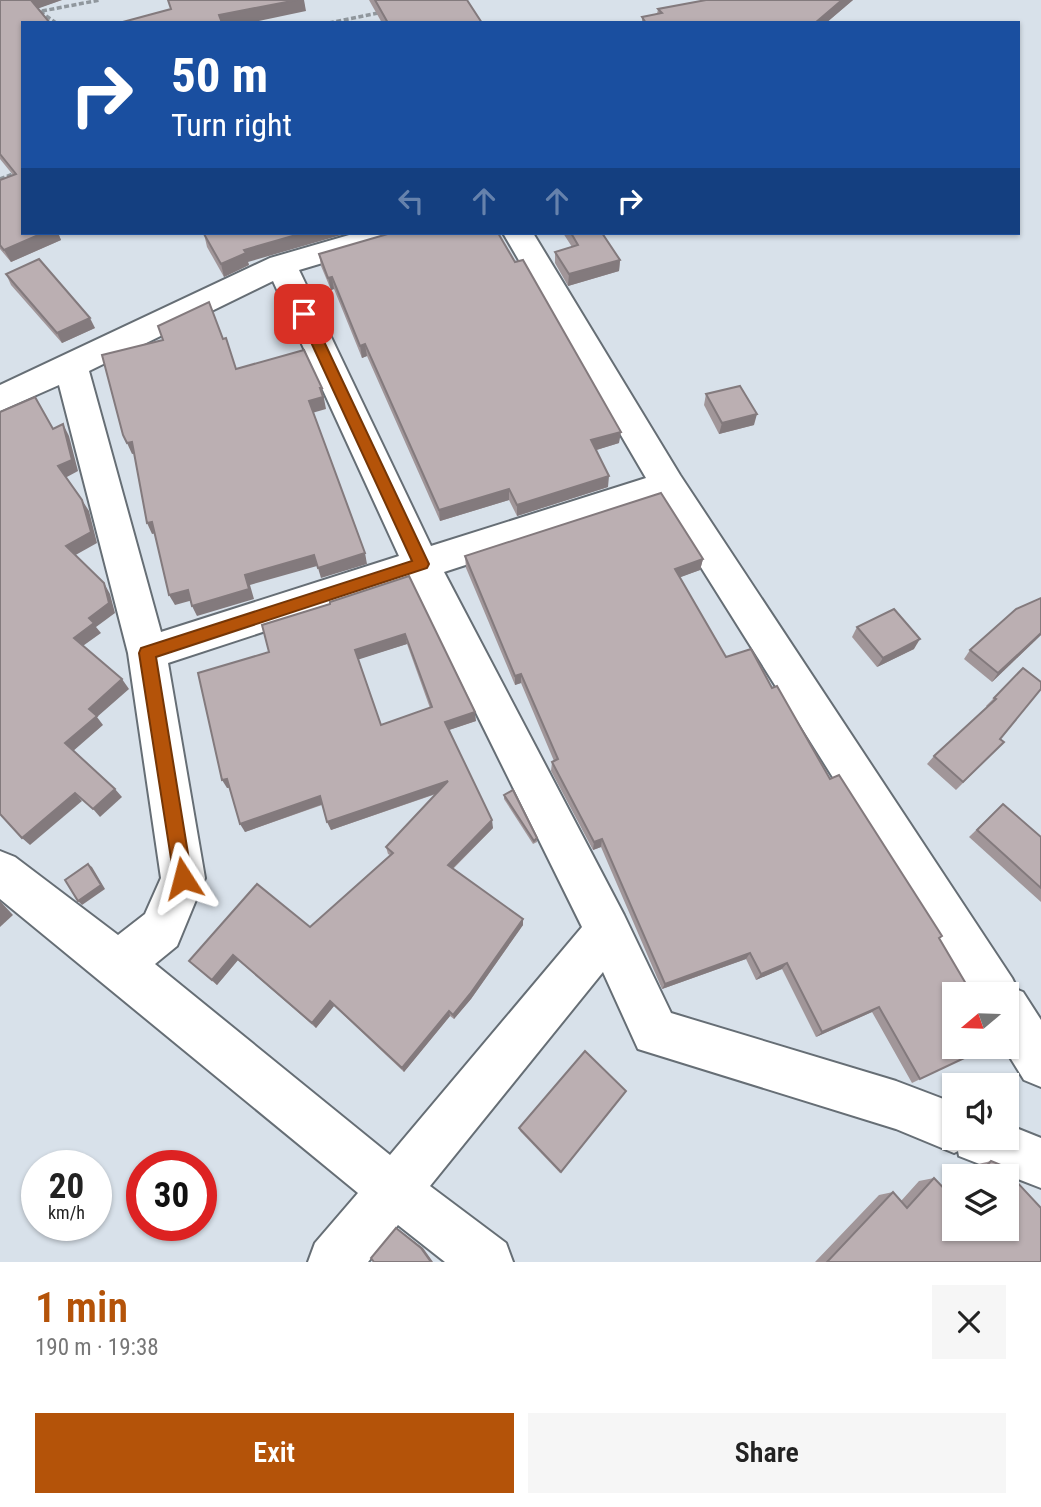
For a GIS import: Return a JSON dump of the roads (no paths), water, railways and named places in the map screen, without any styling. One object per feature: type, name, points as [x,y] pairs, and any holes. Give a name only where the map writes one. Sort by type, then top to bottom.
[{"type":"street","points":[[0,399],[281,265],[382,235]]},
{"type":"street","points":[[519,235],[668,485],[988,982]]},
{"type":"street","points":[[281,265],[421,564],[608,931],[655,1032],[896,1105],[942,1123]]},
{"type":"street","points":[[71,366],[147,653],[183,878],[161,930],[119,964]]},
{"type":"street","points":[[147,653],[668,485]]},
{"type":"street","points":[[0,872],[119,964],[393,1192],[487,1262]]},
{"type":"street","points":[[334,1262],[608,931]]},
{"type":"street","points":[[1019,1029],[1041,1063]]},
{"type":"street","points":[[1008,1150],[1041,1163]]}]
